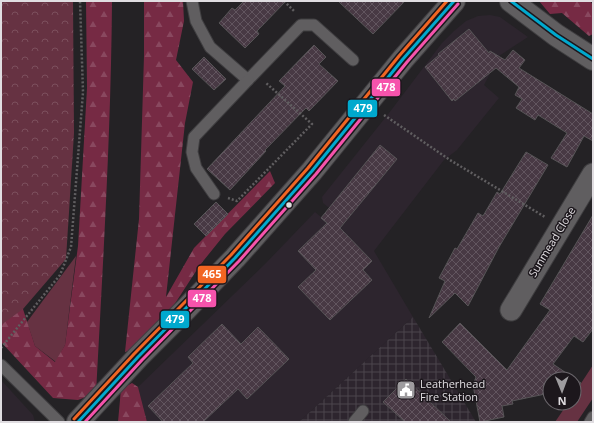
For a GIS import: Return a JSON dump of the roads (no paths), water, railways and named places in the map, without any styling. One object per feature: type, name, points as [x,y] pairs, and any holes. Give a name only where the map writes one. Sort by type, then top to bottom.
[{"type":"main road","points":[[78,422],[138,356],[235,258],[312,171],[403,59],[454,1]]},
{"type":"main road","points":[[511,1],[556,35],[593,59]]},
{"type":"street","name":"Sunmead Close","points":[[511,310],[593,174]]},
{"type":"lane","points":[[192,1],[196,21],[210,47],[252,76]]},
{"type":"lane","points":[[214,194],[196,168],[192,152],[194,137],[301,25],[314,25],[353,60]]},
{"type":"lane","points":[[1,365],[59,422]]},
{"type":"lane","points":[[354,422],[363,411]]},
{"type":"lane","points":[[590,422],[593,417]]},
{"type":"place","name":"Leatherhead Fire Station","points":[[406,390]]}]
